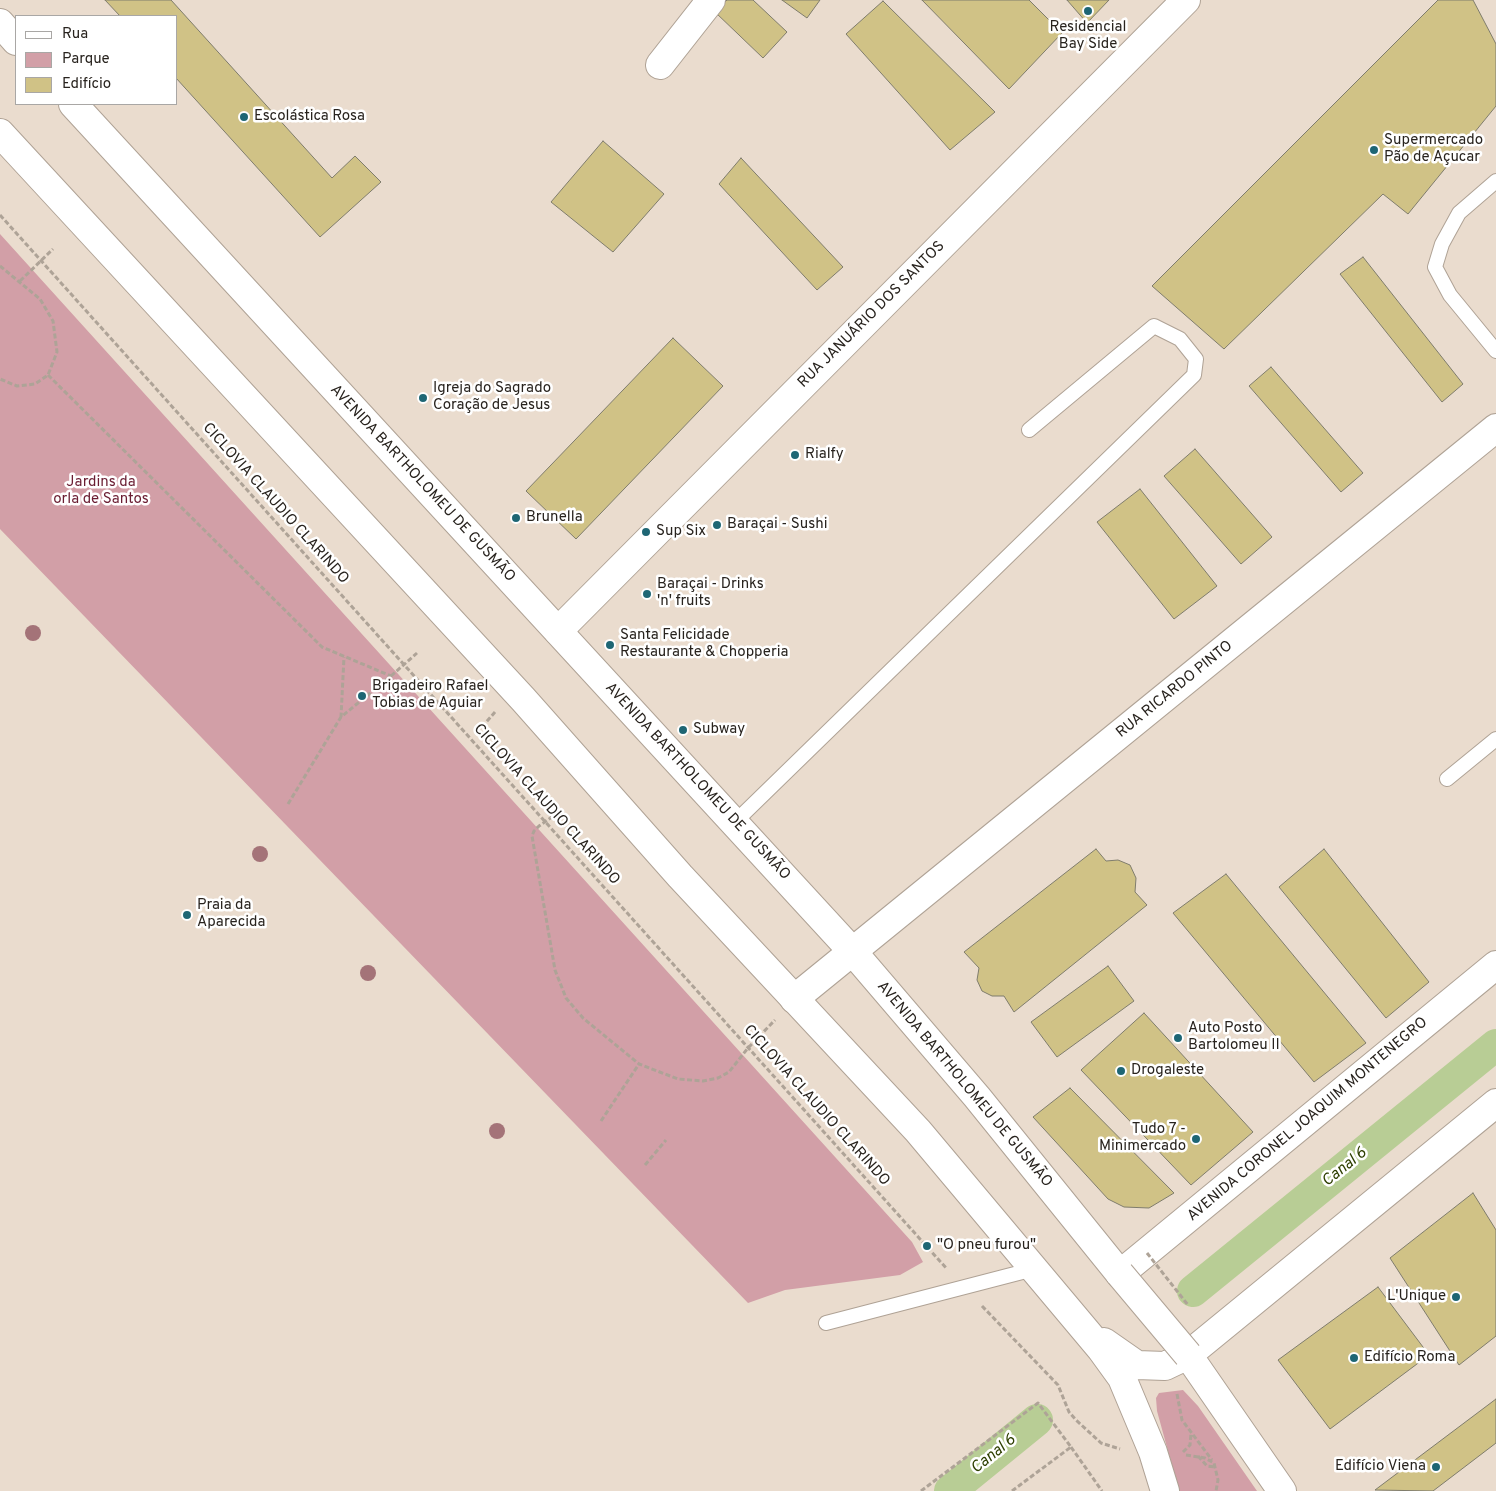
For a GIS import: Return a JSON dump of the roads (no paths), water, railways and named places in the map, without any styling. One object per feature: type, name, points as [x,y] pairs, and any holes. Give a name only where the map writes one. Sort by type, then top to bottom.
[{"type":"main road","points":[[660,65],[711,0]]},
{"type":"main road","name":"RUA JANUÁRIO DOS SANTOS","points":[[558,631],[1186,0]]},
{"type":"main road","points":[[0,23],[15,40]]},
{"type":"main road","name":"AVENIDA BARTHOLOMEU DE GUSMÃO","points":[[74,105],[853,952],[977,1097],[1188,1355],[1282,1491]]},
{"type":"main road","points":[[0,132],[516,690],[680,876],[918,1131],[1083,1327],[1130,1371],[1165,1491]]},
{"type":"main road","name":"RUA RICARDO PINTO","points":[[794,999],[1496,428]]},
{"type":"main road","name":"AVENIDA CORONEL JOAQUIM MONTENEGRO","points":[[1120,1274],[1496,965]]},
{"type":"main road","points":[[1130,1371],[1165,1366],[1188,1355],[1496,1103]]},
{"type":"lane","points":[[1496,180],[1459,213],[1442,244],[1435,268],[1450,295],[1496,351]]},
{"type":"lane","points":[[734,823],[1194,375],[1196,359],[1180,339],[1154,326],[1029,430]]},
{"type":"lane","points":[[1447,779],[1495,741]]},
{"type":"lane","points":[[826,1323],[1034,1269]]},
{"type":"waterway","name":"Canal 6","points":[[1193,1291],[1496,1045]]},
{"type":"waterway","name":"Canal 6","points":[[950,1491],[1037,1420]]},
{"type":"place","name":"Residencial Bay Side","points":[[1088,11]]},
{"type":"place","name":"Escolástica Rosa","points":[[244,117]]},
{"type":"place","name":"Supermercado Pão de Açucar","points":[[1374,150]]},
{"type":"place","name":"Igreja do Sagrado Coração de Jesus","points":[[423,398]]},
{"type":"place","name":"Rialfy","points":[[795,455]]},
{"type":"place","name":"Brunella","points":[[516,518]]},
{"type":"place","name":"Baraçai - Sushi","points":[[717,525]]},
{"type":"place","name":"Sup Six","points":[[646,532]]},
{"type":"place","name":"Baraçai - Drinks 'n' fruits","points":[[647,594]]},
{"type":"place","name":"Santa Felicidade Restaurante & Chopperia","points":[[610,645]]},
{"type":"place","name":"Brigadeiro Rafael Tobias de Aguiar","points":[[362,696]]},
{"type":"place","name":"Subway","points":[[683,730]]},
{"type":"place","name":"Praia da Aparecida","points":[[187,915]]},
{"type":"place","name":"Auto Posto Bartolomeu II","points":[[1178,1038]]},
{"type":"place","name":"Drogaleste","points":[[1121,1071]]},
{"type":"place","name":"Tudo 7 - Minimercado","points":[[1196,1139]]},
{"type":"place","name":"\"O pneu furou\"","points":[[927,1246]]},
{"type":"place","name":"L'Unique","points":[[1456,1297]]},
{"type":"place","name":"Edifício Roma","points":[[1354,1358]]},
{"type":"place","name":"Edifício Viena","points":[[1436,1467]]},
{"type":"park label","name":"Jardins da orla de Santos","points":[[101,492]]}]
